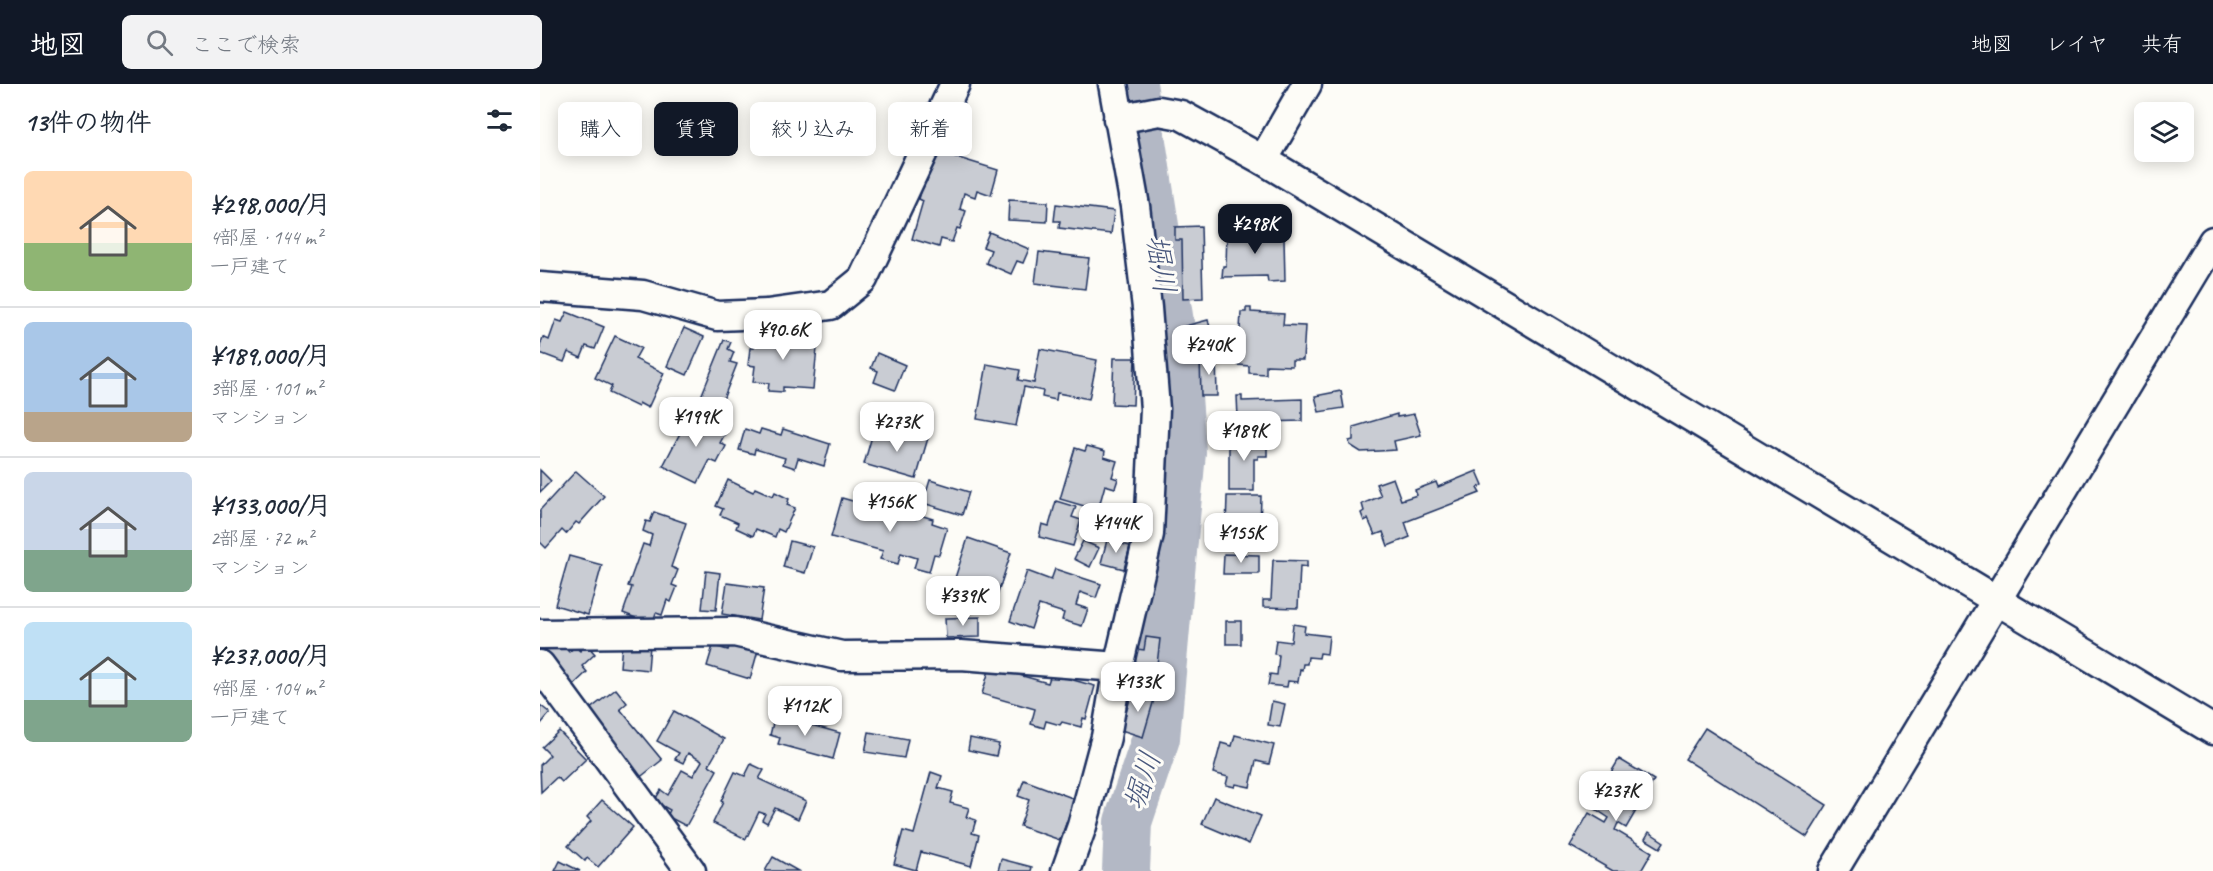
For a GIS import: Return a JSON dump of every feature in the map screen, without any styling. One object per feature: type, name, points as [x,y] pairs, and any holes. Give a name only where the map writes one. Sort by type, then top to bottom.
[{"type":"street","points":[[540,287],[643,295],[717,316],[767,314],[831,305],[863,279],[955,84]]},
{"type":"street","points":[[1066,871],[1082,826],[1103,748],[1118,667],[1149,534],[1155,409],[1147,308],[1122,118],[1113,84]]},
{"type":"street","points":[[1263,160],[1307,84]]},
{"type":"street","points":[[1122,118],[1159,111],[1180,115],[1263,160],[2213,730]]},
{"type":"street","points":[[1833,871],[2213,242]]},
{"type":"street","points":[[540,634],[734,632],[842,656],[961,655],[1118,667]]},
{"type":"street","points":[[540,665],[691,871]]},
{"type":"building","points":[[934,156],[952,156],[998,170],[991,195],[977,190],[975,197],[964,193],[960,209],[966,211],[960,229],[957,228],[952,242],[941,239],[939,247],[912,239],[923,201],[919,199],[922,188],[916,187],[919,178],[927,181]]},
{"type":"building","points":[[1009,200],[1048,202],[1047,222],[1008,220]]},
{"type":"building","points":[[1056,204],[1114,211],[1111,234],[1059,228],[1060,221],[1054,221]]},
{"type":"building","points":[[1201,226],[1203,298],[1183,299],[1182,240],[1175,240],[1175,227]]},
{"type":"building","points":[[1253,228],[1253,237],[1268,237],[1269,229],[1279,229],[1279,238],[1284,238],[1285,281],[1268,282],[1267,276],[1222,277],[1223,266],[1226,266],[1227,230]]},
{"type":"building","points":[[989,232],[1029,249],[1023,263],[1017,261],[1011,274],[986,263],[991,250],[983,247]]},
{"type":"building","points":[[1039,252],[1089,258],[1085,289],[1035,283]]},
{"type":"building","points":[[1246,308],[1251,308],[1251,312],[1284,314],[1283,325],[1305,326],[1303,360],[1292,360],[1292,366],[1266,365],[1266,374],[1249,373],[1249,366],[1238,365],[1241,312],[1246,312]]},
{"type":"building","points":[[567,312],[604,327],[595,349],[586,346],[581,358],[568,352],[564,362],[540,353],[540,346],[543,337],[549,340],[556,320],[562,322]]},
{"type":"building","points":[[1208,320],[1215,345],[1192,352],[1185,326]]},
{"type":"building","points":[[684,328],[704,337],[687,375],[667,366]]},
{"type":"building","points":[[749,330],[779,333],[778,345],[793,347],[795,330],[811,331],[810,347],[817,348],[813,389],[783,387],[783,392],[768,391],[769,383],[753,382],[755,366],[748,365],[750,348],[754,348],[754,341],[748,340]]},
{"type":"building","points":[[615,336],[641,348],[635,359],[664,373],[648,408],[639,403],[638,407],[609,393],[612,386],[595,378]]},
{"type":"building","points":[[724,340],[731,342],[728,349],[734,352],[730,362],[737,364],[720,407],[700,399]]},
{"type":"building","points":[[1040,349],[1097,360],[1089,399],[1057,393],[1056,400],[1042,397],[1043,391],[1024,387],[1016,426],[977,419],[987,364],[1020,370],[1018,380],[1034,383]]},
{"type":"building","points":[[877,353],[905,365],[895,390],[874,382],[878,371],[871,368]]},
{"type":"building","points":[[1216,356],[1217,396],[1201,396],[1200,357]]},
{"type":"building","points":[[1114,358],[1135,358],[1133,405],[1112,404]]},
{"type":"building","points":[[1341,391],[1344,408],[1319,412],[1315,396]]},
{"type":"building","points":[[1237,396],[1242,396],[1242,401],[1302,399],[1302,421],[1231,423],[1231,418],[1238,418]]},
{"type":"building","points":[[691,412],[727,430],[720,443],[726,446],[717,463],[710,460],[698,483],[663,466]]},
{"type":"building","points":[[1397,414],[1397,417],[1414,414],[1421,435],[1394,441],[1396,450],[1361,452],[1350,445],[1349,441],[1353,440],[1353,427]]},
{"type":"building","points":[[745,429],[759,434],[761,429],[781,435],[783,429],[830,444],[824,466],[798,458],[795,468],[783,464],[785,458],[755,449],[754,454],[739,450]]},
{"type":"building","points":[[874,429],[902,437],[903,431],[928,438],[916,479],[864,464]]},
{"type":"building","points":[[1242,434],[1257,435],[1257,442],[1267,442],[1267,456],[1258,456],[1258,459],[1254,459],[1254,491],[1229,491],[1229,440],[1242,440]]},
{"type":"building","points":[[1087,446],[1105,451],[1104,457],[1117,461],[1112,477],[1118,479],[1115,488],[1105,485],[1098,510],[1060,499],[1075,448],[1085,451]]},
{"type":"building","points":[[540,470],[551,481],[540,492]]},
{"type":"building","points":[[576,471],[604,496],[579,524],[576,522],[566,534],[562,530],[546,548],[540,542],[540,510]]},
{"type":"building","points":[[1477,471],[1483,485],[1477,488],[1480,493],[1405,522],[1410,537],[1388,546],[1383,532],[1375,535],[1368,519],[1364,521],[1361,513],[1364,511],[1362,504],[1381,496],[1376,484],[1393,478],[1401,500],[1417,495],[1415,490],[1436,482],[1438,487]]},
{"type":"building","points":[[728,480],[753,492],[755,488],[773,496],[775,492],[789,499],[787,505],[795,508],[784,532],[778,529],[775,537],[756,529],[753,536],[736,528],[738,523],[720,515],[723,509],[716,506]]},
{"type":"building","points":[[930,480],[969,492],[962,515],[923,503]]},
{"type":"building","points":[[1227,496],[1261,496],[1260,529],[1226,528]]},
{"type":"building","points":[[842,498],[916,519],[917,514],[933,519],[932,523],[947,528],[939,555],[934,554],[929,572],[914,568],[917,558],[901,553],[898,564],[880,559],[883,551],[831,537]]},
{"type":"building","points":[[1056,501],[1076,507],[1072,517],[1081,520],[1073,546],[1039,537],[1042,524],[1049,526]]},
{"type":"building","points":[[654,512],[686,523],[671,567],[678,570],[672,585],[677,587],[671,602],[667,600],[662,615],[656,613],[652,624],[623,613],[632,587],[628,586],[643,544],[649,546],[652,535],[643,531],[646,521],[650,522]]},
{"type":"building","points":[[968,538],[1011,553],[997,596],[954,581]]},
{"type":"building","points":[[1107,540],[1130,546],[1124,569],[1101,563]]},
{"type":"building","points":[[790,541],[813,547],[805,573],[783,567]]},
{"type":"building","points":[[1083,541],[1099,548],[1090,567],[1074,559]]},
{"type":"building","points":[[1224,554],[1259,555],[1259,574],[1223,574]]},
{"type":"building","points":[[569,556],[602,565],[588,615],[555,605]]},
{"type":"building","points":[[1273,560],[1307,561],[1307,567],[1300,566],[1298,608],[1263,607],[1263,600],[1271,600]]},
{"type":"building","points":[[1055,569],[1101,584],[1096,598],[1080,592],[1076,605],[1088,609],[1082,626],[1062,620],[1064,613],[1039,605],[1031,629],[1010,621],[1027,571],[1051,580]]},
{"type":"building","points":[[706,571],[720,573],[716,610],[702,609]]},
{"type":"building","points":[[727,583],[764,588],[759,620],[722,614]]},
{"type":"building","points":[[980,617],[980,637],[946,638],[945,618]]},
{"type":"building","points":[[1226,621],[1241,621],[1241,644],[1226,644]]},
{"type":"building","points":[[1293,624],[1305,626],[1304,633],[1329,636],[1327,654],[1320,653],[1319,658],[1308,657],[1307,664],[1303,664],[1302,670],[1300,669],[1298,682],[1288,681],[1287,687],[1268,685],[1270,674],[1277,675],[1279,655],[1274,654],[1276,640],[1291,642]]},
{"type":"building","points":[[1146,637],[1160,639],[1156,673],[1134,671],[1137,649],[1144,650]]},
{"type":"building","points":[[732,639],[759,647],[750,679],[707,666],[713,646],[728,650]]},
{"type":"building","points":[[555,642],[561,649],[564,647],[569,652],[575,647],[580,651],[587,645],[595,654],[582,666],[587,672],[566,692],[540,655]]},
{"type":"building","points":[[622,643],[650,645],[648,670],[620,667]]},
{"type":"building","points":[[990,667],[1048,683],[1051,674],[1095,686],[1086,719],[1083,718],[1081,727],[1046,721],[1044,728],[1031,724],[1035,709],[982,694]]},
{"type":"building","points":[[616,689],[627,703],[620,709],[662,760],[638,779],[585,713]]},
{"type":"building","points":[[1133,689],[1155,696],[1143,737],[1121,730]]},
{"type":"building","points":[[1272,701],[1285,704],[1280,727],[1268,725]]},
{"type":"building","points":[[540,705],[550,713],[540,725]]},
{"type":"building","points":[[674,711],[724,739],[709,765],[717,770],[686,826],[667,816],[670,810],[654,801],[661,790],[668,795],[682,770],[693,776],[702,761],[688,753],[683,763],[675,759],[679,753],[657,741]]},
{"type":"building","points":[[775,715],[840,733],[833,759],[778,744],[780,738],[770,735]]},
{"type":"building","points":[[1705,728],[1827,805],[1807,837],[1685,759]]},
{"type":"building","points":[[559,731],[586,759],[562,782],[557,777],[541,792],[540,765],[550,755],[542,747]]},
{"type":"building","points":[[869,732],[908,739],[904,758],[865,752]]},
{"type":"building","points":[[1235,735],[1274,745],[1269,764],[1256,761],[1250,787],[1236,784],[1235,787],[1226,785],[1228,777],[1213,773],[1221,743],[1232,746]]},
{"type":"building","points":[[970,738],[999,744],[996,756],[968,750]]},
{"type":"building","points":[[1619,759],[1654,780],[1626,828],[1618,823],[1615,830],[1652,852],[1641,871],[1613,871],[1570,846],[1589,813],[1606,823],[1609,818],[1591,806]]},
{"type":"building","points":[[751,764],[764,770],[759,779],[806,801],[798,819],[775,808],[767,823],[762,820],[765,814],[759,812],[746,839],[713,823],[735,772],[745,776]]},
{"type":"building","points":[[931,772],[942,776],[938,788],[953,792],[950,803],[969,808],[966,817],[976,820],[972,833],[979,835],[971,866],[921,852],[916,870],[894,864],[903,831],[914,834]]},
{"type":"building","points":[[1024,780],[1075,799],[1060,840],[1020,826],[1029,800],[1018,796]]},
{"type":"building","points":[[1214,797],[1261,816],[1249,844],[1202,824]]},
{"type":"building","points":[[602,800],[633,827],[598,867],[587,858],[585,861],[568,846],[591,821],[587,817]]},
{"type":"building","points":[[1649,832],[1664,842],[1660,848],[1645,839]]},
{"type":"building","points":[[773,857],[798,871],[765,871]]},
{"type":"building","points":[[1001,859],[1032,867],[1031,871],[998,871]]},
{"type":"building","points":[[560,861],[580,871],[555,871]]},
{"type":"waterway","name":"堀川","points":[[1126,871],[1128,822],[1156,738],[1182,452],[1175,355],[1133,84]]}]
